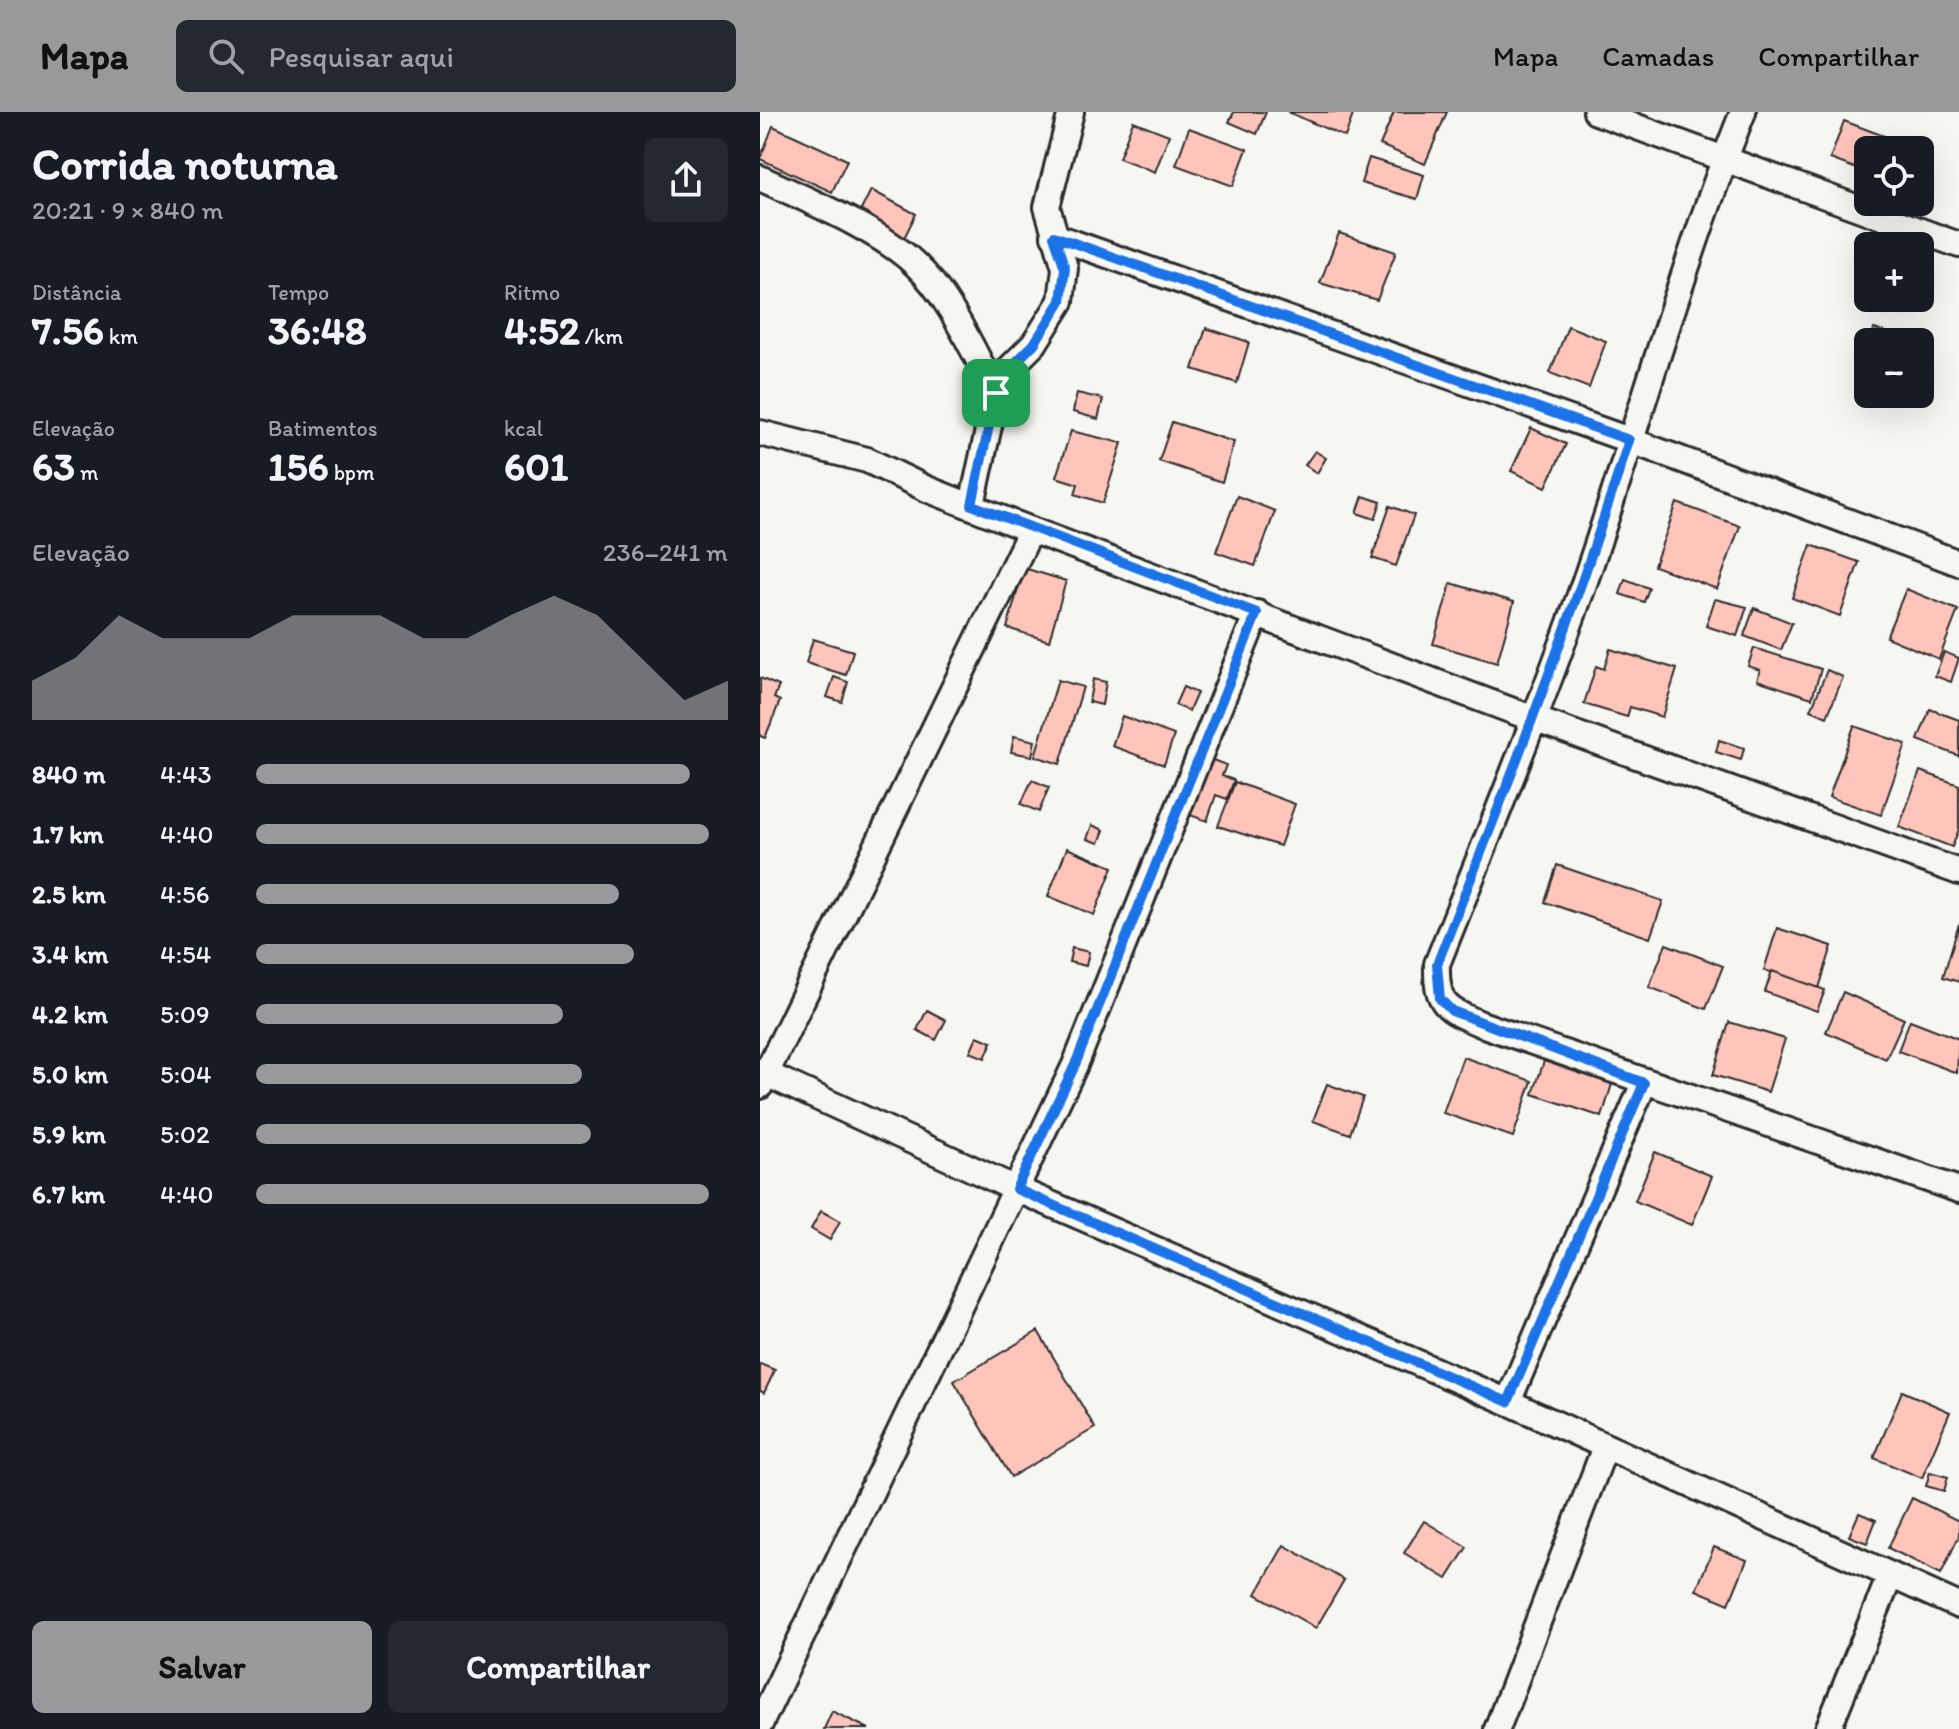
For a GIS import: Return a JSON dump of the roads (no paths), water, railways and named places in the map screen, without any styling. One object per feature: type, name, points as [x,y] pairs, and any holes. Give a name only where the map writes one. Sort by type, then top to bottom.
[{"type":"street","points":[[972,505],[996,393],[1007,371],[1034,344],[1061,301],[1065,268],[1047,207],[1071,112]]},
{"type":"street","points":[[1596,112],[1959,245]]},
{"type":"street","points":[[1743,112],[1724,159],[1586,576],[1534,719],[1437,964],[1440,999],[1452,1011],[1481,1024],[1959,1190]]},
{"type":"street","points":[[760,178],[816,205],[914,262],[937,288],[996,393]]},
{"type":"street","points":[[1054,236],[1629,440],[1959,563]]},
{"type":"street","points":[[760,433],[867,460],[927,489],[1031,530],[1534,719],[1959,872]]},
{"type":"street","points":[[1031,530],[762,1077],[1508,1402],[1959,1606]]},
{"type":"street","points":[[760,1724],[1075,1065],[1257,613]]},
{"type":"street","points":[[1508,1402],[1644,1083]]},
{"type":"street","points":[[1497,1729],[1605,1447]]},
{"type":"street","points":[[1828,1729],[1890,1576]]}]
